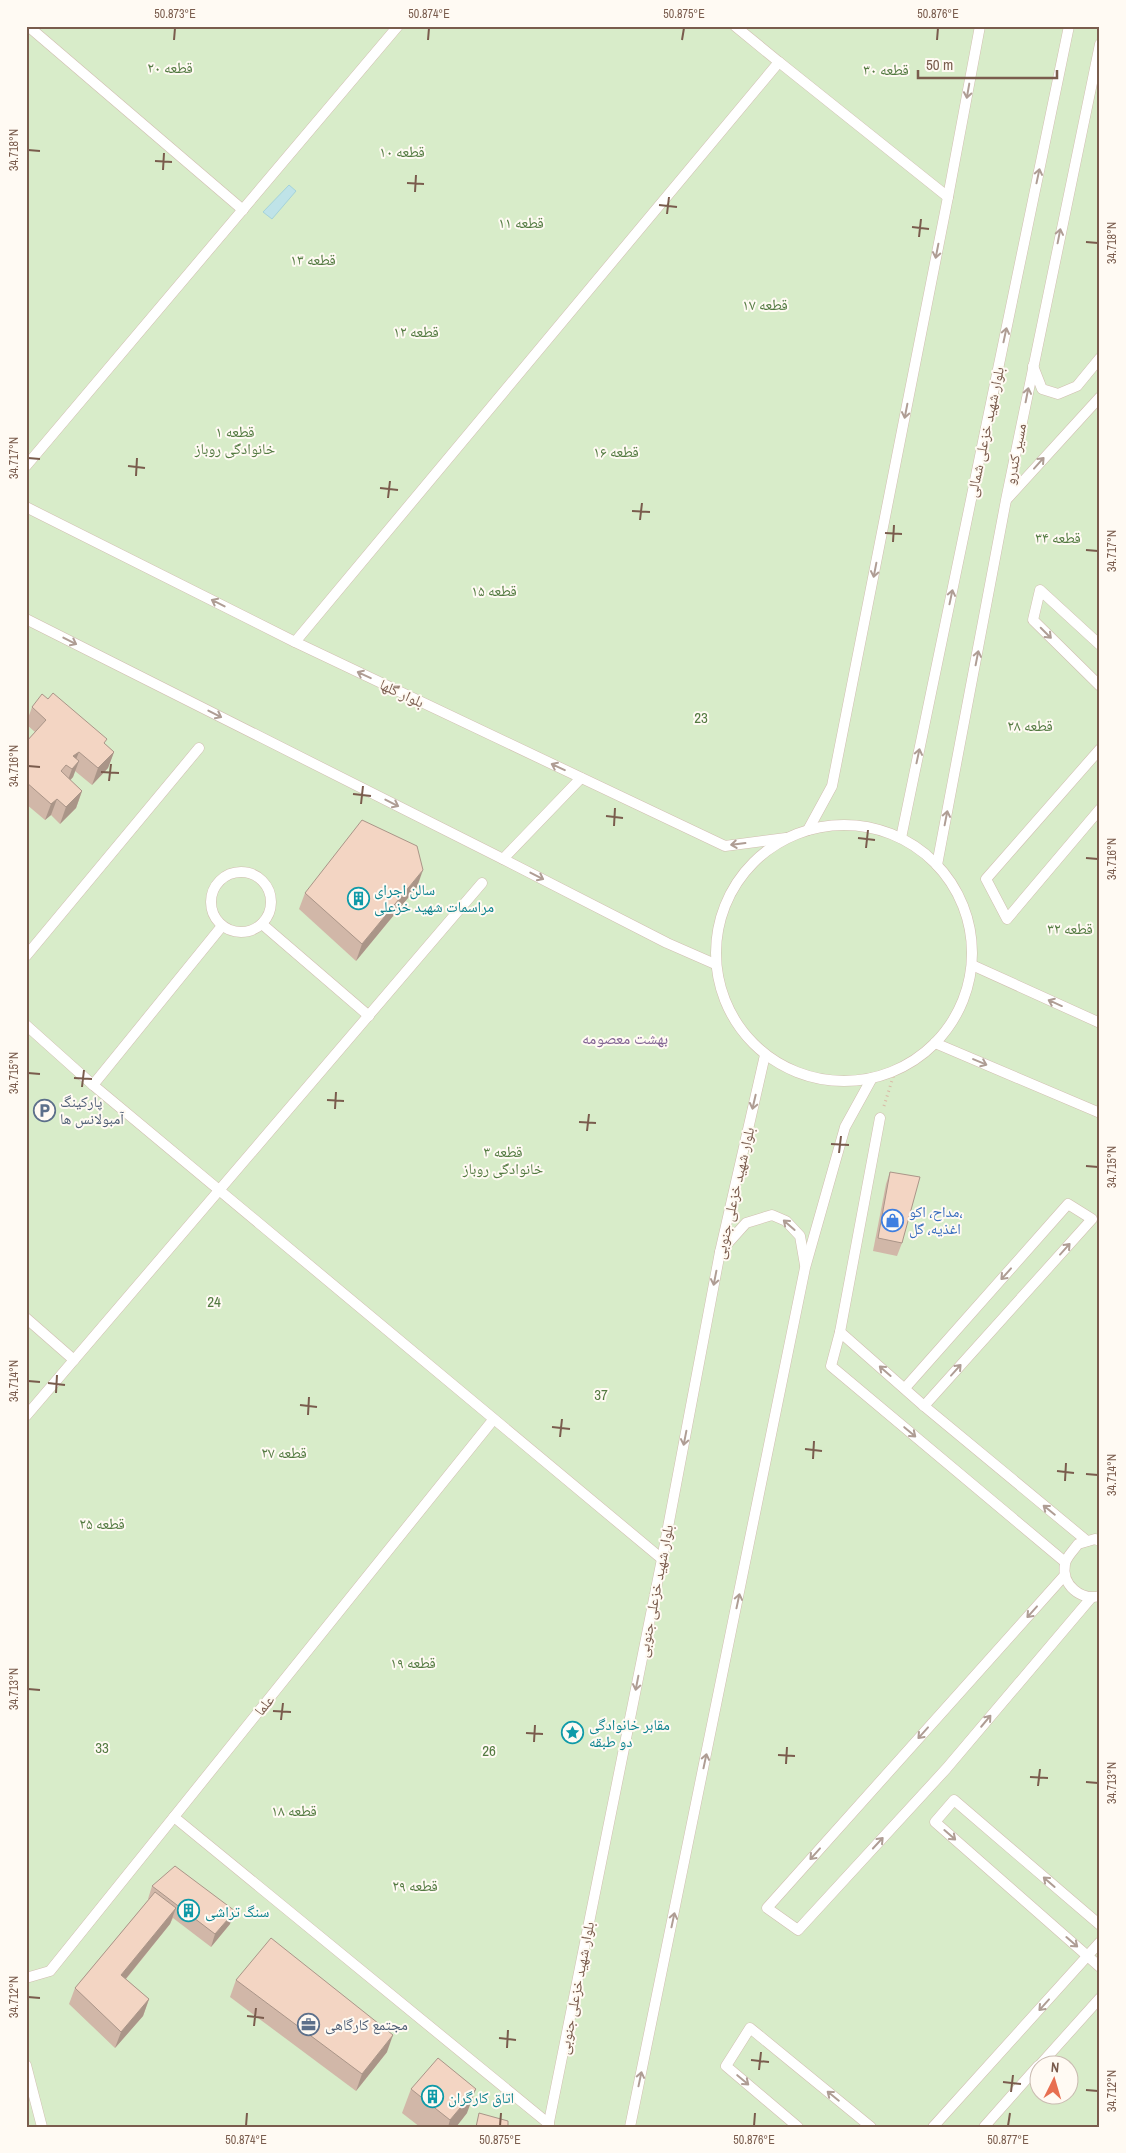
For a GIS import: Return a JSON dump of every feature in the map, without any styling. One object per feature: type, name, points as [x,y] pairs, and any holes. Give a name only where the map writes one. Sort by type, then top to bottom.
[{"type":"lane","points":[[28,26],[244,210]]},
{"type":"lane","points":[[26,466],[398,26]]},
{"type":"lane","points":[[735,26],[948,197]]},
{"type":"lane","points":[[808,830],[832,786],[980,26]]},
{"type":"lane","name":"بلوار شهید خزعلی شمالی","points":[[901,838],[1069,26]]},
{"type":"lane","name":"مسیر کندرو","points":[[937,866],[1006,500],[1100,44]]},
{"type":"lane","points":[[295,642],[779,62]]},
{"type":"lane","points":[[1033,366],[1042,389],[1058,394],[1076,386],[1100,358]]},
{"type":"lane","points":[[1006,500],[1100,397]]},
{"type":"lane","name":"بلوار گلها","points":[[26,507],[295,642],[725,846],[786,838]]},
{"type":"lane","points":[[1100,644],[1040,590],[1033,620],[1100,686]]},
{"type":"lane","points":[[26,619],[503,858],[667,943],[715,964]]},
{"type":"lane","points":[[26,956],[199,748]]},
{"type":"lane","points":[[1100,749],[986,879],[1007,919],[1100,809]]},
{"type":"lane","points":[[503,858],[580,778]]},
{"type":"lane","points":[[839,825],[871,828],[901,838],[920,850],[951,882],[961,901],[968,922],[972,943],[972,964],[966,993],[953,1020],[935,1043],[917,1059],[895,1070],[872,1078],[834,1081],[798,1073],[764,1055],[740,1029],[723,998],[715,964],[721,913],[746,869],[786,838],[808,830],[839,825]]},
{"type":"lane","points":[[236,872],[246,872],[255,875],[269,889],[272,899],[271,909],[262,924],[251,931],[241,932],[222,926],[212,909],[211,900],[219,882],[236,872]]},
{"type":"lane","points":[[26,1416],[482,883]]},
{"type":"lane","points":[[262,924],[369,1016]]},
{"type":"lane","points":[[93,1085],[222,926]]},
{"type":"lane","points":[[972,964],[1100,1023]]},
{"type":"lane","points":[[26,1025],[93,1085],[219,1191],[662,1559]]},
{"type":"lane","points":[[935,1043],[1100,1113]]},
{"type":"lane","name":"بلوار شهید خزعلی جنوبی","points":[[549,2125],[662,1559],[720,1252],[764,1055]]},
{"type":"lane","points":[[630,2127],[805,1268],[845,1127],[872,1078]]},
{"type":"lane","points":[[880,1118],[840,1332],[831,1366],[1065,1562]]},
{"type":"lane","points":[[905,1388],[1068,1204],[1092,1219],[924,1406]]},
{"type":"lane","points":[[720,1252],[746,1223],[772,1215],[786,1221],[800,1236],[805,1268]]},
{"type":"lane","points":[[26,1318],[74,1360]]},
{"type":"lane","points":[[840,1332],[924,1406],[1095,1539]]},
{"type":"lane","name":"علما","points":[[26,1978],[50,1971],[493,1420]]},
{"type":"lane","points":[[1064,1576],[1074,1591],[1095,1597],[946,1769],[798,1930],[768,1908],[1064,1576],[1065,1562],[1078,1544],[1095,1539]]},
{"type":"lane","points":[[1100,1925],[954,1800],[935,1822],[1100,1967]]},
{"type":"lane","points":[[174,1817],[549,2125]]},
{"type":"lane","points":[[933,2127],[1100,1942]]},
{"type":"lane","points":[[1048,2056],[1100,1998]]},
{"type":"lane","points":[[798,2127],[726,2066],[750,2028],[871,2127]]},
{"type":"lane","points":[[26,2065],[42,2127]]},
{"type":"lane","points":[[984,2127],[1028,2078]]},
{"type":"path","points":[[880,1118],[895,1070]]},
{"type":"green space","points":[[26,26],[1100,26],[1100,2127],[26,2127]]},
{"type":"water","points":[[289,185],[296,191],[272,219],[263,212]]},
{"type":"building","points":[[53,693],[107,739],[104,743],[114,752],[98,768],[79,752],[73,756],[79,761],[72,769],[66,765],[61,771],[82,791],[66,807],[57,799],[51,804],[26,782],[26,742],[46,720],[32,707],[42,694],[48,699]]},
{"type":"building","name":"سالن اجرای مراسمات شهید خزعلی","points":[[362,820],[417,846],[423,870],[362,944],[305,893]]},
{"type":"building","name":"مداح، اکو، اغذیه، گل","points":[[890,1172],[920,1177],[902,1243],[878,1238]]},
{"type":"building","points":[[175,1866],[235,1911],[215,1934],[152,1886]]},
{"type":"building","points":[[155,1892],[176,1908],[121,1975],[149,1999],[121,2032],[75,1988]]},
{"type":"building","name":"مجتمع کارگاهی","points":[[271,1938],[393,2035],[362,2074],[236,1980]]},
{"type":"building","points":[[438,2058],[476,2089],[450,2120],[411,2089]]},
{"type":"building","points":[[479,2113],[508,2121],[508,2127],[476,2127]]},
{"type":"place","name":"سالن اجرای مراسمات شهید خزعلی","points":[[358,898]]},
{"type":"place","name":"پارکینگ آمبولانس ها","points":[[44,1110]]},
{"type":"place","name":"مداح، اکو، اغذیه، گل","points":[[893,1220]]},
{"type":"place","name":"مقابر خانوادگی دو طبقه","points":[[573,1733]]},
{"type":"place","name":"سنگ تراشی","points":[[189,1911]]},
{"type":"place","name":"مجتمع کارگاهی","points":[[309,2024]]},
{"type":"place","name":"اتاق کارگران","points":[[432,2097]]},
{"type":"district","name":"بهشت معصومه","points":[[625,1038]]},
{"type":"park label","name":"قطعه ۲۰","points":[[170,67]]},
{"type":"park label","name":"قطعه ۳۰","points":[[886,69]]},
{"type":"park label","name":"قطعه ۱۰","points":[[402,151]]},
{"type":"park label","name":"قطعه ۱۱","points":[[521,222]]},
{"type":"park label","name":"قطعه ۱۳","points":[[313,259]]},
{"type":"park label","name":"قطعه ۱۷","points":[[765,304]]},
{"type":"park label","name":"قطعه ۱۲","points":[[416,331]]},
{"type":"park label","name":"قطعه ۱ خانوادگی روباز","points":[[235,440]]},
{"type":"park label","name":"قطعه ۱۶","points":[[616,451]]},
{"type":"park label","name":"قطعه ۳۴","points":[[1058,537]]},
{"type":"park label","name":"قطعه ۱۵","points":[[494,590]]},
{"type":"park label","name":"23","points":[[701,717]]},
{"type":"park label","name":"قطعه ۲۸","points":[[1030,725]]},
{"type":"park label","name":"قطعه ۳۲","points":[[1070,928]]},
{"type":"park label","name":"قطعه ۳ خانوادگی روباز","points":[[503,1160]]},
{"type":"park label","name":"24","points":[[214,1301]]},
{"type":"park label","name":"37","points":[[601,1394]]},
{"type":"park label","name":"قطعه ۲۷","points":[[284,1452]]},
{"type":"park label","name":"قطعه ۲۵","points":[[102,1523]]},
{"type":"park label","name":"قطعه ۱۹","points":[[413,1662]]},
{"type":"park label","name":"33","points":[[102,1747]]},
{"type":"park label","name":"26","points":[[489,1750]]},
{"type":"park label","name":"قطعه ۱۸","points":[[294,1810]]},
{"type":"park label","name":"قطعه ۲۹","points":[[415,1885]]}]
